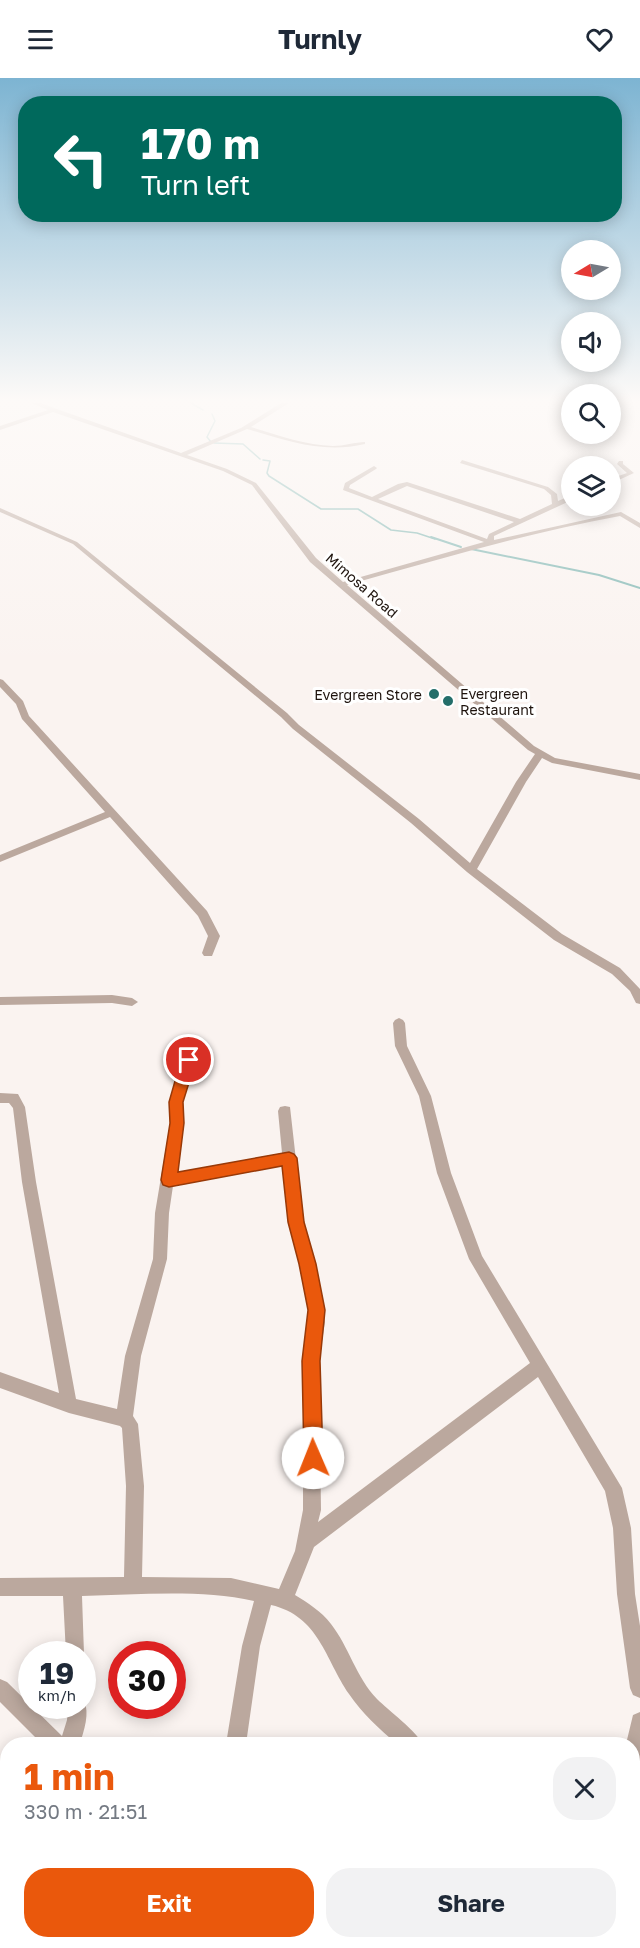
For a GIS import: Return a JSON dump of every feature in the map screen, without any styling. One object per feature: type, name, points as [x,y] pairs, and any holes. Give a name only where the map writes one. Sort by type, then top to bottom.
[{"type":"street","name":"Mimosa Road","points":[[260,490],[304,552],[540,754],[552,760],[640,777]]},
{"type":"street","points":[[348,490],[490,542]]},
{"type":"street","points":[[373,500],[388,490]]},
{"type":"street","points":[[426,490],[519,521]]},
{"type":"street","points":[[549,490],[554,494],[555,505]]},
{"type":"street","points":[[490,542],[491,535],[561,502]]},
{"type":"street","points":[[0,510],[75,543],[313,741],[423,828],[471,870],[558,937],[617,973],[636,989],[640,1000]]},
{"type":"street","points":[[340,585],[490,542],[621,514],[640,526]]},
{"type":"street","points":[[0,682],[20,703],[25,717],[210,925],[214,936],[208,953]]},
{"type":"street","points":[[471,870],[490,843],[530,767],[540,754]]},
{"type":"street","points":[[0,859],[110,813]]},
{"type":"street","points":[[0,1001],[112,999],[132,1002]]},
{"type":"street","points":[[399,1023],[401,1046],[425,1096],[437,1151],[473,1252],[613,1488],[622,1528],[626,1594],[639,1674]]},
{"type":"street","points":[[124,1419],[133,1356],[160,1259],[162,1213],[177,1123],[176,1102],[189,1060]]},
{"type":"street","points":[[0,1098],[13,1098],[19,1107],[29,1182],[69,1405]]},
{"type":"street","points":[[237,1737],[251,1646],[274,1596],[305,1543],[312,1510],[311,1361],[316,1310],[308,1264],[296,1222],[285,1111]]},
{"type":"street","points":[[169,1180],[289,1158]]},
{"type":"street","points":[[305,1543],[540,1365]]},
{"type":"street","points":[[0,1380],[69,1405],[124,1419],[130,1424],[135,1486],[133,1586]]},
{"type":"street","points":[[72,1586],[74,1641]]},
{"type":"street","points":[[0,1587],[203,1586],[274,1596],[313,1616],[326,1630],[364,1699],[405,1737]]},
{"type":"street","points":[[0,1689],[49,1737]]},
{"type":"street","points":[[72,1737],[77,1719]]},
{"type":"street","points":[[637,1737],[640,1722]]},
{"type":"waterway","points":[[291,490],[321,509],[358,509],[391,530],[417,533],[435,539]]},
{"type":"waterway","points":[[431,537],[461,547]]},
{"type":"waterway","points":[[471,549],[599,575],[640,588]]},
{"type":"place","name":"Evergreen Store","points":[[434,694]]},
{"type":"place","name":"Evergreen Restaurant","points":[[448,701]]},
{"type":"route","points":[[189,1060],[176,1102],[177,1123],[169,1180],[289,1158],[296,1222],[308,1264],[316,1310],[311,1361],[313,1458]]}]
